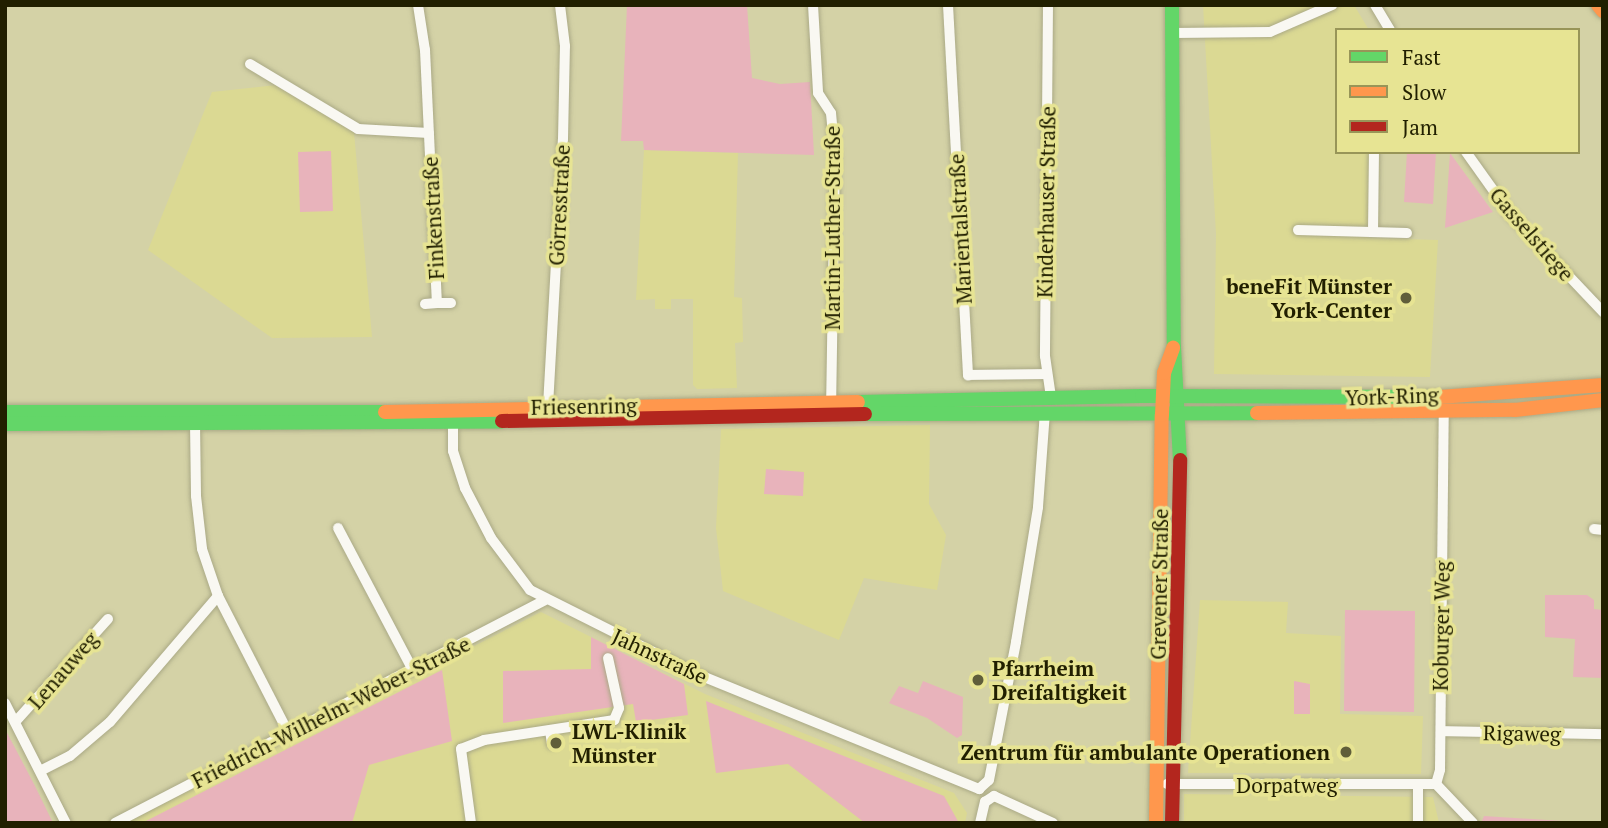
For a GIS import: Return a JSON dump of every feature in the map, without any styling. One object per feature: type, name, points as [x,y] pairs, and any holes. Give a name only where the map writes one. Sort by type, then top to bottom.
[{"type":"main road","name":"Grevener Straße","points":[[1172,5],[1174,347],[1181,396],[1172,823]]},
{"type":"main road","points":[[1598,5],[1603,11]]},
{"type":"main road","name":"Grevener Straße","points":[[1156,823],[1162,415],[1164,373],[1174,347]]},
{"type":"main road","name":"York-Ring","points":[[1163,396],[1381,399],[1526,394],[1603,385]]},
{"type":"main road","name":"Friesenring","points":[[5,424],[195,423],[831,407],[1051,397],[1163,396]]},
{"type":"main road","name":"York-Ring","points":[[1162,415],[1444,413],[1603,400]]},
{"type":"main road","name":"Friesenring","points":[[5,412],[453,415],[548,406],[831,407],[1162,415]]},
{"type":"street","name":"Finkenstraße","points":[[418,5],[429,133],[437,303]]},
{"type":"street","name":"Görresstraße","points":[[548,406],[564,99],[565,46],[560,5]]},
{"type":"street","name":"Martin-Luther-Straße","points":[[813,5],[818,93],[831,113],[835,157],[831,407]]},
{"type":"street","name":"Marientalstraße","points":[[948,5],[968,375],[1045,374]]},
{"type":"street","name":"Kinderhauser Straße","points":[[1048,5],[1045,374],[1051,397]]},
{"type":"street","points":[[1173,33],[1270,32],[1332,5]]},
{"type":"street","points":[[1375,5],[1389,28]]},
{"type":"street","name":"Finkenstraße","points":[[250,64],[358,129],[429,133]]},
{"type":"street","points":[[1373,232],[1374,154]]},
{"type":"street","name":"Gasselstiege","points":[[1467,154],[1511,215],[1603,312]]},
{"type":"street","points":[[1298,230],[1407,233]]},
{"type":"street","name":"Finkenstraße","points":[[425,304],[451,303]]},
{"type":"street","name":"Jahnstraße","points":[[453,415],[455,465],[486,528],[508,565],[545,600],[807,721],[975,788],[984,787],[989,779],[1035,526],[1045,412]]},
{"type":"street","name":"Koburger Weg","points":[[1436,784],[1440,773],[1441,732],[1444,413]]},
{"type":"street","points":[[195,423],[202,548],[218,596],[289,734]]},
{"type":"street","points":[[338,528],[413,670]]},
{"type":"street","points":[[42,770],[70,755],[110,722],[218,596]]},
{"type":"street","name":"Friedrich-Wilhelm-Weber-Straße","points":[[115,823],[545,600]]},
{"type":"street","name":"Lenauweg","points":[[17,720],[108,619]]},
{"type":"street","points":[[471,823],[461,749],[484,740],[614,720],[619,708],[608,659]]},
{"type":"street","points":[[5,703],[17,720],[66,823]]},
{"type":"street","points":[[550,731],[552,744]]},
{"type":"street","name":"Rigaweg","points":[[1441,732],[1603,734]]},
{"type":"street","name":"Dorpatweg","points":[[1156,784],[1436,784]]},
{"type":"street","points":[[1436,784],[1473,823]]},
{"type":"street","points":[[1418,786],[1418,823]]},
{"type":"street","points":[[980,823],[989,798],[1001,798],[1053,823]]},
{"type":"shaded area","points":[[627,5],[747,5],[752,78],[780,84],[810,82],[814,155],[644,150],[643,141],[621,141]]},
{"type":"shaded area","points":[[1203,5],[1354,5],[1368,28],[1335,28],[1335,154],[1369,154],[1368,238],[1438,240],[1430,377],[1214,374],[1216,234]]},
{"type":"shaded area","points":[[276,85],[354,132],[372,337],[272,338],[148,250],[212,92]]},
{"type":"shaded area","points":[[644,150],[738,153],[734,297],[742,298],[743,342],[735,343],[737,388],[697,389],[693,385],[693,299],[671,299],[671,309],[655,309],[655,299],[636,300]]},
{"type":"shaded area","points":[[331,151],[333,211],[300,212],[298,152]]},
{"type":"shaded area","points":[[1407,154],[1436,154],[1433,204],[1404,202]]},
{"type":"shaded area","points":[[1450,154],[1451,154],[1493,212],[1445,228]]},
{"type":"shaded area","points":[[930,425],[929,504],[946,535],[937,590],[864,578],[839,640],[723,591],[716,528],[721,429]]},
{"type":"shaded area","points":[[766,469],[804,472],[803,496],[764,494]]},
{"type":"shaded area","points":[[1545,595],[1587,595],[1594,600],[1594,609],[1603,610],[1603,678],[1573,677],[1575,639],[1545,637]]},
{"type":"shaded area","points":[[1200,600],[1288,602],[1286,633],[1341,636],[1340,714],[1423,716],[1421,774],[1188,773]]},
{"type":"shaded area","points":[[1345,610],[1415,611],[1414,712],[1344,711]]},
{"type":"shaded area","name":"LWL-Klinik Münster","points":[[541,612],[705,694],[954,793],[967,813],[965,823],[126,823]]},
{"type":"shaded area","points":[[591,637],[684,684],[688,715],[636,722],[633,704],[503,723],[503,671],[591,669]]},
{"type":"shaded area","points":[[442,670],[452,741],[369,765],[352,823],[142,823]]},
{"type":"shaded area","points":[[923,681],[963,697],[962,735],[957,738],[927,718],[889,703],[899,686],[918,693]]},
{"type":"shaded area","points":[[1294,681],[1310,684],[1310,714],[1294,714]]},
{"type":"shaded area","points":[[706,701],[944,796],[959,823],[865,823],[788,764],[716,773]]},
{"type":"shaded area","points":[[5,729],[34,784],[53,823],[5,823]]},
{"type":"shaded area","points":[[1184,794],[1433,797],[1439,823],[1184,823]]},
{"type":"shaded area","points":[[1484,816],[1595,823],[1481,823]]},
{"type":"traffic: fast","points":[[1172,5],[1174,347],[1180,460]]},
{"type":"traffic: fast","points":[[858,402],[1142,396],[1439,397]]},
{"type":"traffic: fast","points":[[5,412],[385,412]]},
{"type":"traffic: fast","points":[[865,414],[1257,413]]},
{"type":"traffic: fast","points":[[5,424],[502,421]]},
{"type":"traffic: slow","points":[[1598,5],[1603,11]]},
{"type":"traffic: slow","points":[[1156,823],[1162,415],[1164,373],[1173,348]]},
{"type":"traffic: slow","points":[[1439,397],[1603,385]]},
{"type":"traffic: slow","points":[[1257,413],[1515,410],[1603,400]]},
{"type":"traffic: slow","points":[[385,412],[858,402]]},
{"type":"traffic: jam","points":[[502,421],[865,414]]},
{"type":"traffic: jam","points":[[1172,823],[1180,460]]},
{"type":"place","name":"beneFit Münster York-Center","points":[[1406,298]]},
{"type":"place","name":"Pfarrheim Dreifaltigkeit","points":[[978,680]]},
{"type":"place","name":"LWL-Klinik Münster","points":[[556,743]]},
{"type":"place","name":"Zentrum für ambulante Operationen","points":[[1346,752]]}]
